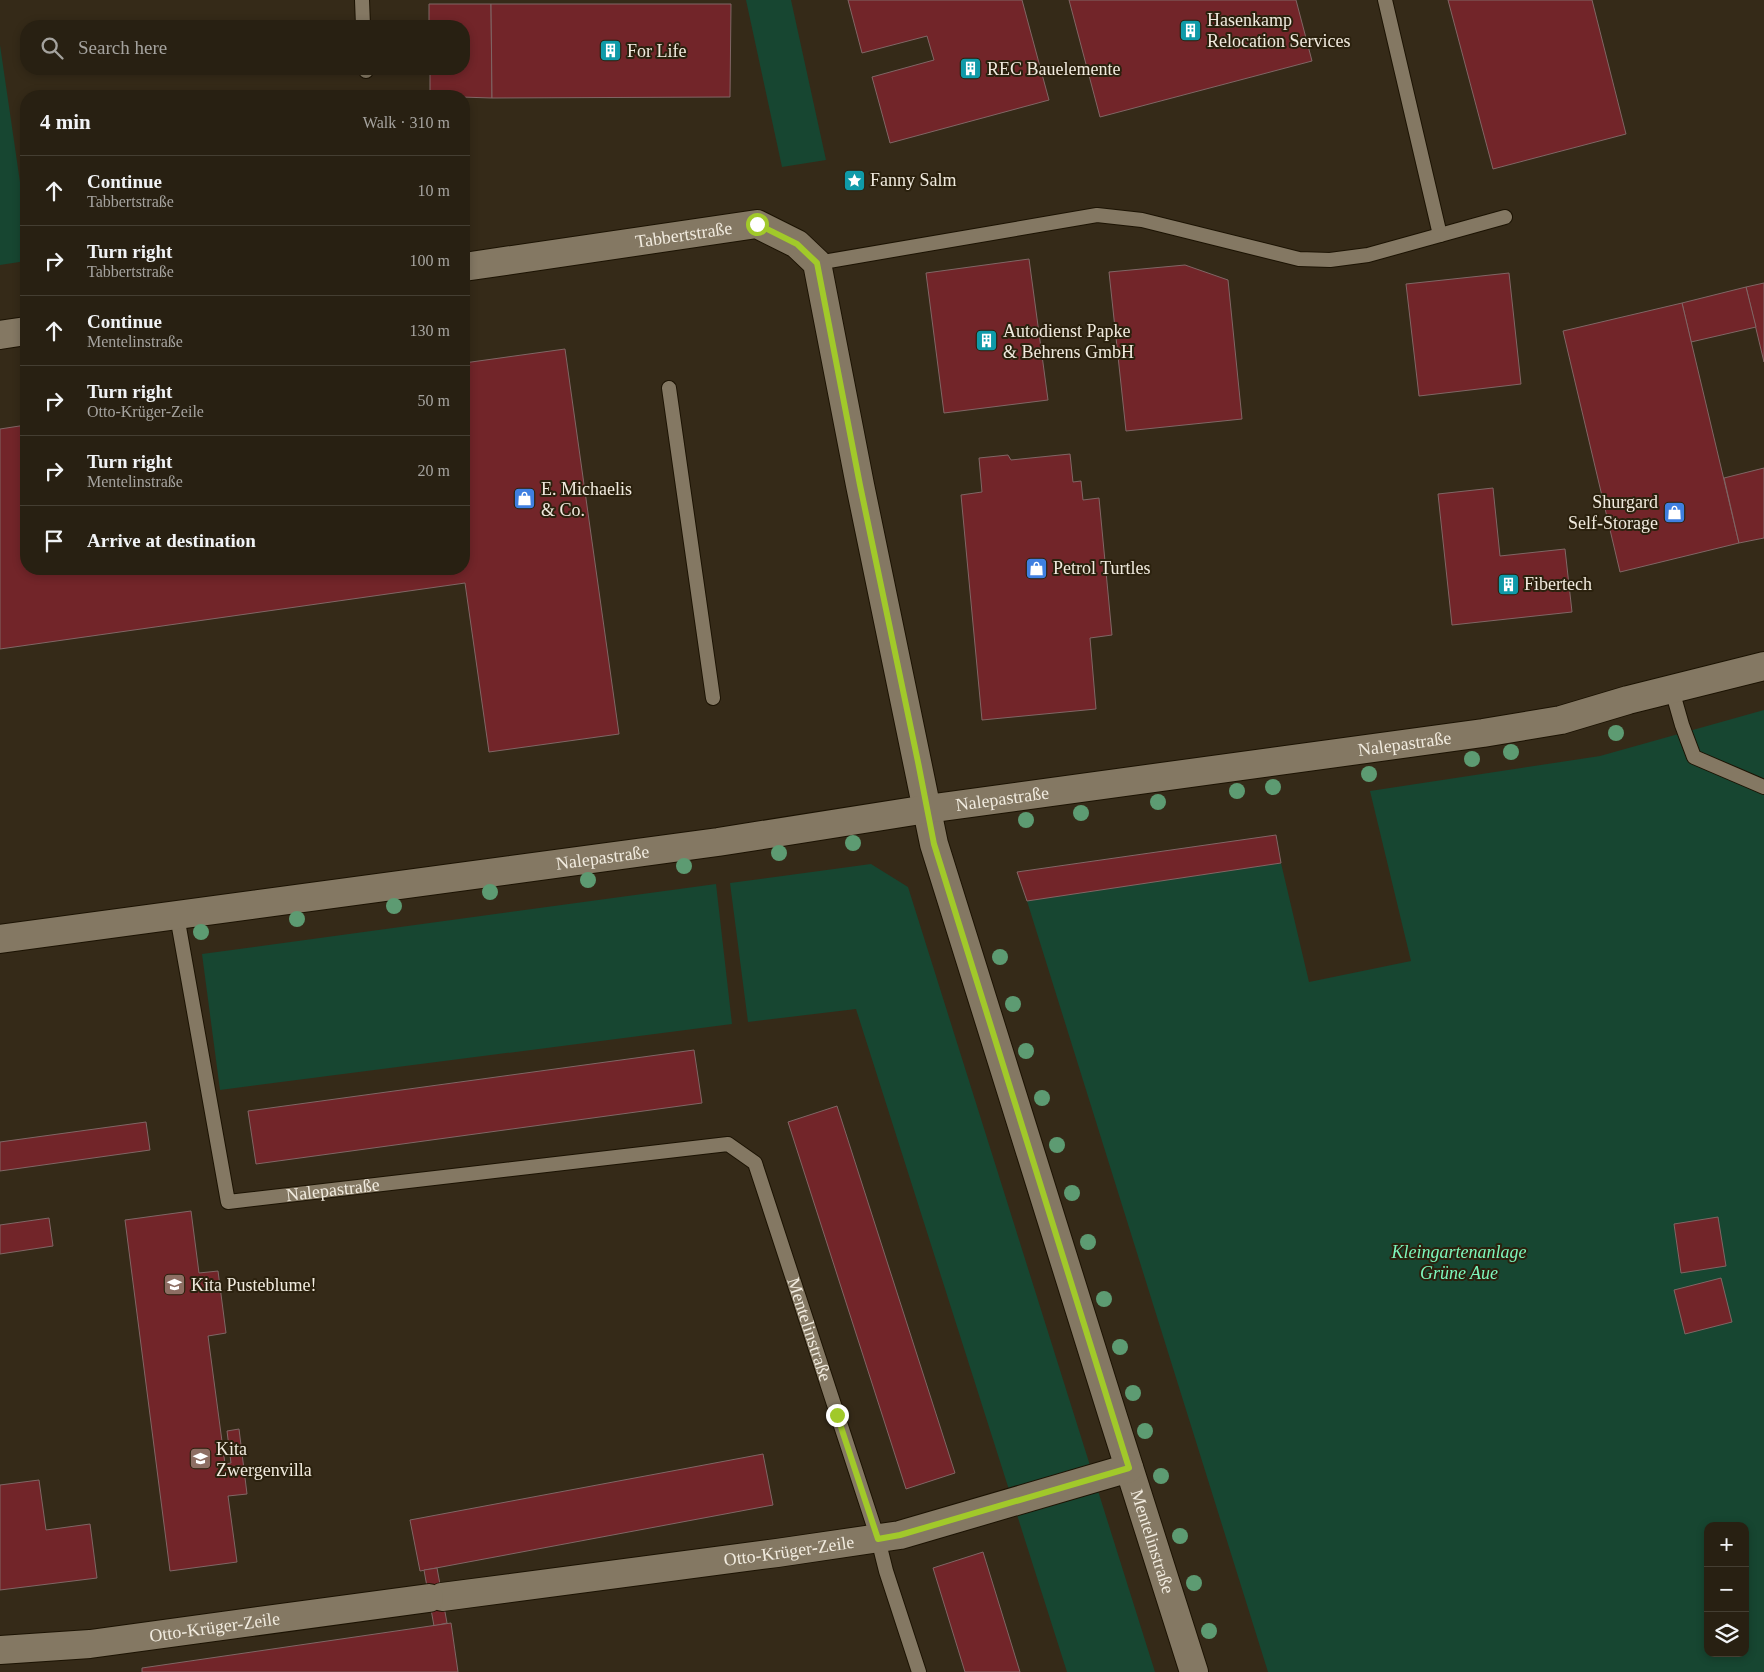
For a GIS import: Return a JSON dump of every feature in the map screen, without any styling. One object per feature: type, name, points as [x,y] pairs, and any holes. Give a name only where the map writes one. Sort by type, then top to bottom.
[{"type":"street","name":"Tabbertstraße","points":[[470,266],[757,224],[797,244],[817,263]]},
{"type":"street","points":[[817,263],[860,485],[927,809]]},
{"type":"street","points":[[0,334],[20,332]]},
{"type":"street","name":"Nalepastraße","points":[[0,940],[718,842],[927,809],[1483,733],[1561,720],[1628,700],[1764,666]]},
{"type":"street","name":"Mentelinstraße","points":[[927,809],[934,844],[943,874],[1194,1672]]},
{"type":"street","name":"Otto-Krüger-Zeile","points":[[0,1650],[90,1644],[878,1539],[900,1535],[1129,1468]]},
{"type":"lane","points":[[362,0],[363,20]]},
{"type":"lane","points":[[1385,0],[1440,235]]},
{"type":"lane","points":[[817,263],[1097,215],[1142,220],[1299,259],[1330,260],[1368,255],[1505,217]]},
{"type":"lane","points":[[669,388],[713,698]]},
{"type":"lane","points":[[1672,690],[1694,757],[1764,787]]},
{"type":"lane","name":"Nalepastraße","points":[[177,916],[228,1202],[728,1144]]},
{"type":"lane","name":"Mentelinstraße","points":[[728,1144],[755,1163],[878,1539],[919,1672]]},
{"type":"green space","points":[[746,0],[791,0],[826,160],[782,167]]},
{"type":"green space","points":[[0,45],[20,182],[20,262],[0,265]]},
{"type":"green space","name":"Kleingartenanlage Grüne Aue","points":[[1764,710],[1764,1672],[1268,1672],[1027,901],[1281,863],[1309,982],[1411,961],[1370,791],[1600,756]]},
{"type":"green space","points":[[871,864],[908,887],[1155,1672],[1067,1672],[856,1009],[748,1022],[730,883]]},
{"type":"green space","points":[[716,884],[732,1024],[220,1090],[202,954]]},
{"type":"building","name":"REC Bauelemente","points":[[848,0],[1022,0],[1049,100],[890,143],[872,77],[934,60],[927,36],[862,53]]},
{"type":"building","name":"Hasenkamp Relocation Services","points":[[1069,0],[1296,0],[1312,61],[1100,117]]},
{"type":"building","points":[[1448,0],[1592,0],[1626,134],[1493,169]]},
{"type":"building","points":[[429,4],[491,4],[492,98],[470,97],[470,90],[430,90],[430,75],[470,75],[470,20],[429,20]]},
{"type":"building","name":"For Life","points":[[491,4],[731,4],[730,97],[492,98]]},
{"type":"building","name":"Autodienst Papke & Behrens GmbH","points":[[1029,259],[1048,400],[944,413],[926,273]]},
{"type":"building","points":[[1185,265],[1228,280],[1242,419],[1126,431],[1109,272]]},
{"type":"building","points":[[1509,273],[1521,384],[1419,396],[1406,284]]},
{"type":"building","points":[[1764,283],[1764,362],[1746,287]]},
{"type":"building","points":[[1746,287],[1756,327],[1691,342],[1682,303]]},
{"type":"building","points":[[1682,303],[1739,543],[1620,572],[1563,331]]},
{"type":"building","name":"E. Michaelis & Co.","points":[[565,349],[619,734],[489,752],[465,583],[0,649],[0,429],[20,426],[20,575],[470,575],[470,362]]},
{"type":"building","name":"Petrol Turtles","points":[[1070,454],[1073,482],[1081,481],[1083,500],[1099,498],[1112,635],[1090,638],[1096,709],[982,720],[961,495],[982,492],[979,458],[1008,455],[1011,460]]},
{"type":"building","points":[[1764,468],[1764,538],[1739,543],[1724,478]]},
{"type":"building","name":"Fibertech","points":[[1493,488],[1500,556],[1565,549],[1572,612],[1452,625],[1438,494]]},
{"type":"building","points":[[1276,835],[1281,863],[1027,901],[1017,872]]},
{"type":"building","points":[[694,1050],[702,1103],[256,1164],[248,1111]]},
{"type":"building","points":[[837,1106],[955,1473],[906,1489],[788,1122]]},
{"type":"building","points":[[146,1122],[150,1150],[0,1171],[0,1142]]},
{"type":"building","points":[[191,1211],[199,1273],[218,1271],[226,1333],[208,1336],[225,1464],[231,1463],[227,1431],[239,1429],[247,1494],[228,1496],[237,1562],[170,1571],[125,1220]]},
{"type":"building","points":[[1718,1217],[1726,1266],[1681,1273],[1674,1224]]},
{"type":"building","points":[[49,1218],[53,1246],[0,1254],[0,1225]]},
{"type":"building","points":[[1721,1278],[1732,1322],[1685,1334],[1674,1290]]},
{"type":"building","points":[[763,1454],[773,1505],[420,1571],[410,1520]]},
{"type":"building","points":[[39,1480],[46,1530],[90,1524],[97,1578],[0,1590],[0,1485]]},
{"type":"building","points":[[983,1552],[1020,1672],[965,1672],[933,1568]]},
{"type":"building","points":[[437,1568],[447,1623],[434,1626],[424,1570]]},
{"type":"building","points":[[451,1623],[458,1672],[142,1672],[142,1668]]},
{"type":"place","name":"Hasenkamp Relocation Services","points":[[1191,30]]},
{"type":"place","name":"For Life","points":[[611,51]]},
{"type":"place","name":"REC Bauelemente","points":[[971,69]]},
{"type":"place","name":"Fanny Salm","points":[[854,180]]},
{"type":"place","name":"Autodienst Papke & Behrens GmbH","points":[[987,341]]},
{"type":"place","name":"E. Michaelis & Co.","points":[[525,499]]},
{"type":"place","name":"Shurgard Self-Storage","points":[[1674,512]]},
{"type":"place","name":"Petrol Turtles","points":[[1037,568]]},
{"type":"place","name":"Fibertech","points":[[1508,584]]},
{"type":"place","name":"Kita Pusteblume!","points":[[175,1285]]},
{"type":"place","name":"Kita Zwergenvilla","points":[[200,1459]]},
{"type":"route","points":[[757,224],[797,244],[817,263],[860,485],[934,844],[1129,1468],[900,1535],[878,1539],[837,1415]]}]
